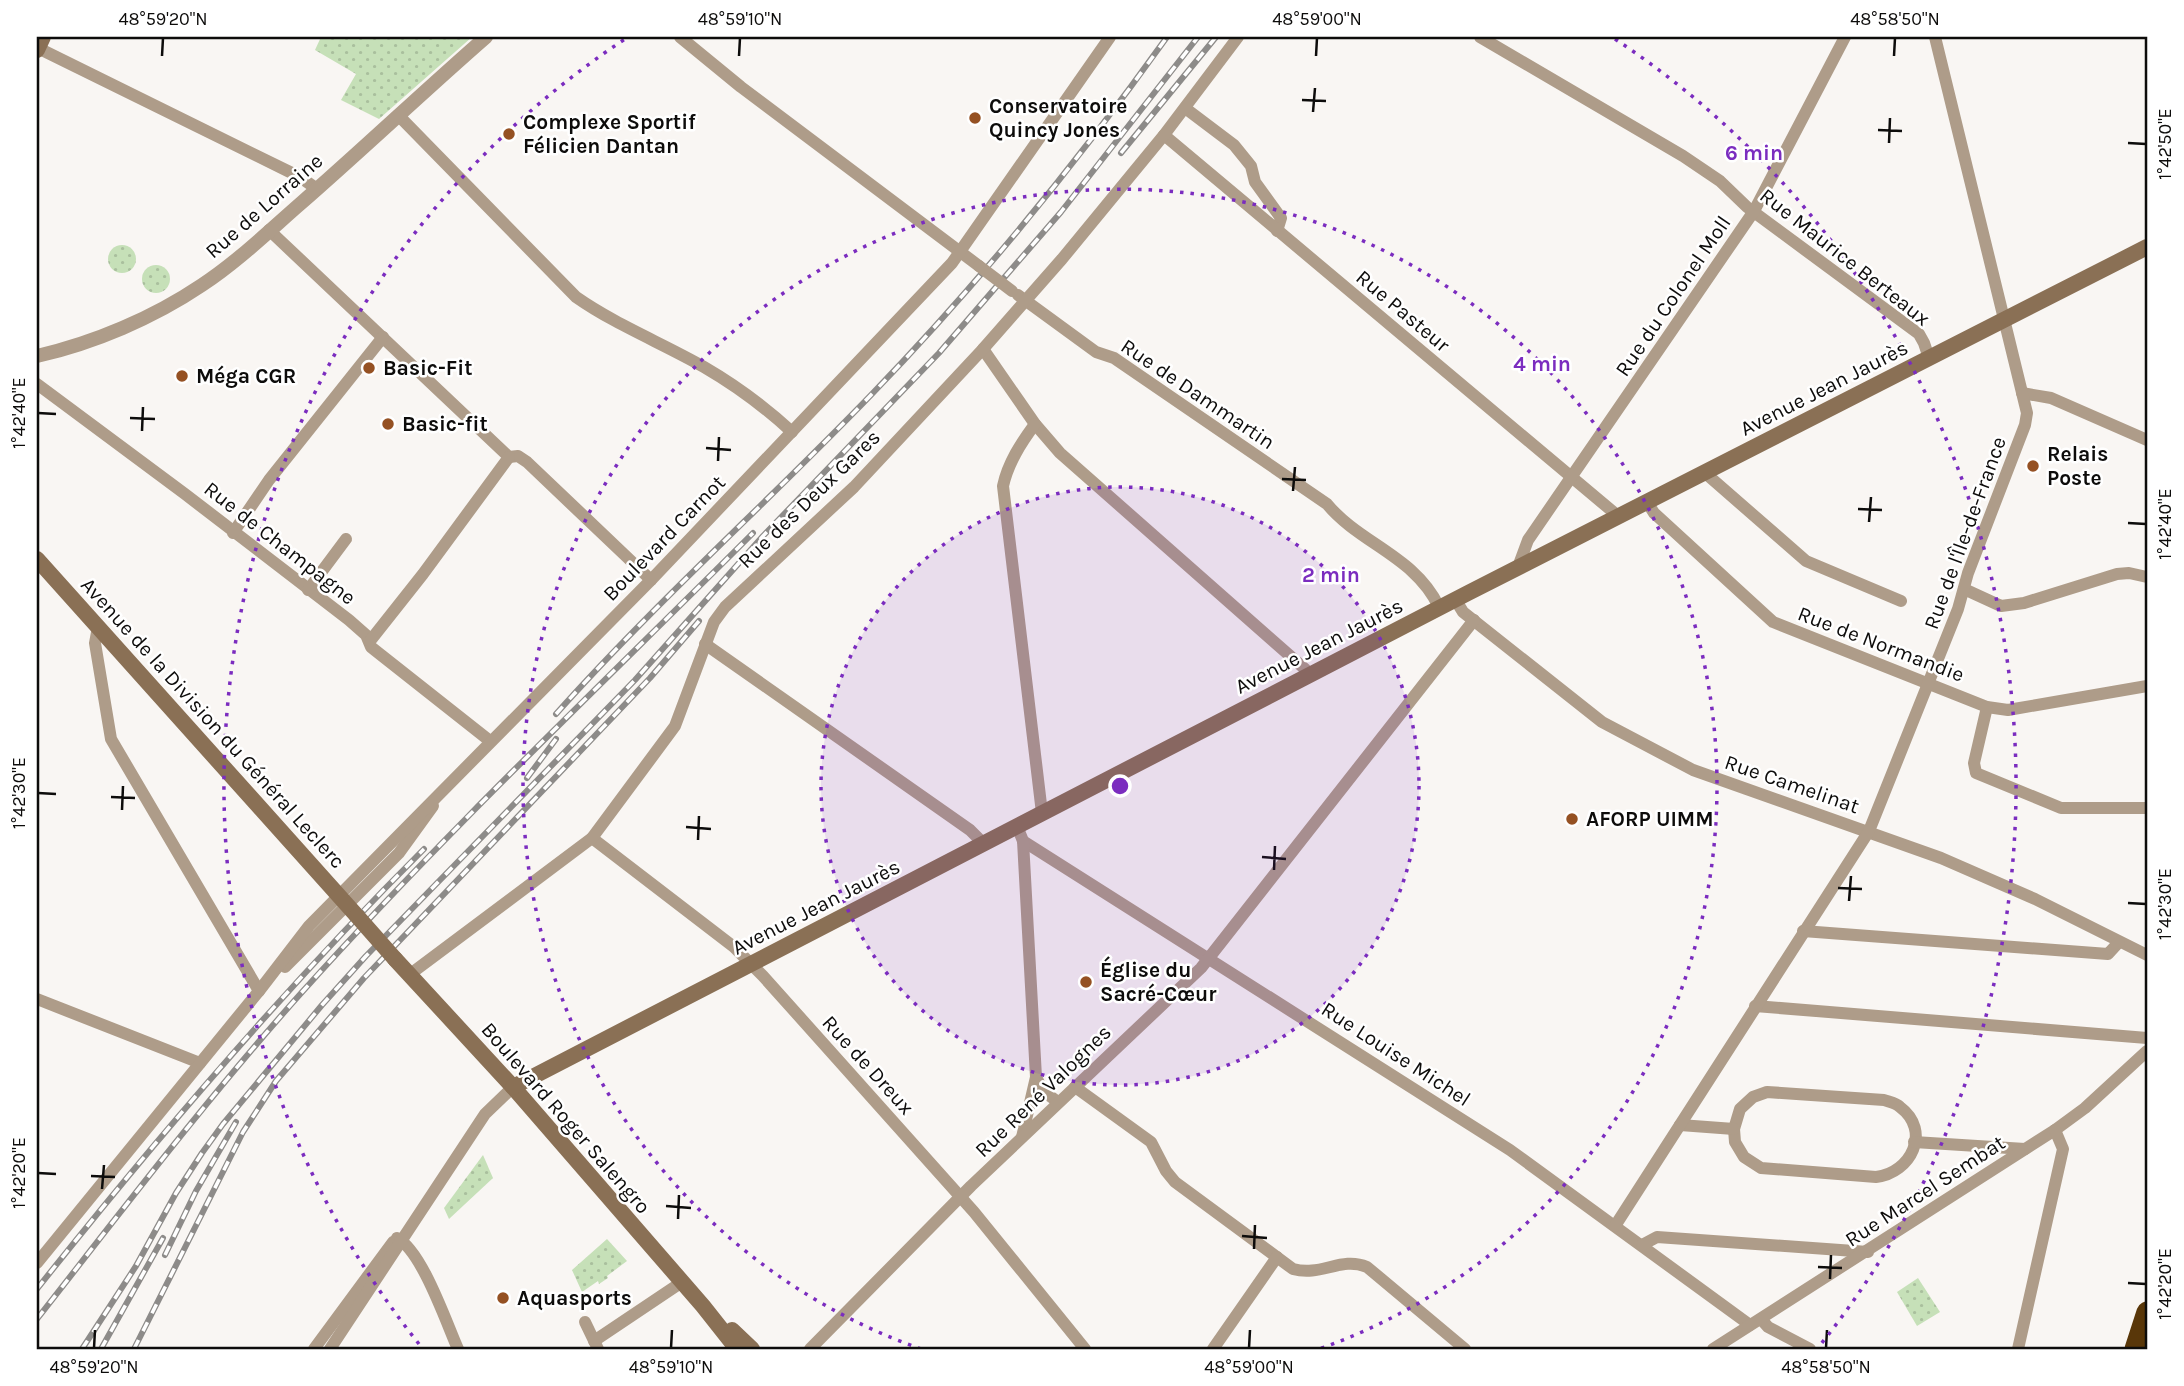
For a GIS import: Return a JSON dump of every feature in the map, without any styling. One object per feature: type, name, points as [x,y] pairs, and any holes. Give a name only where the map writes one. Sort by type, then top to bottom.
[{"type":"highway","points":[[2135,1349],[2147,1312]]},
{"type":"main road","points":[[37,49],[43,37]]},
{"type":"main road","name":"Avenue Jean Jaurès","points":[[513,1087],[983,843],[1020,833],[1042,813],[1439,607],[2147,247]]},
{"type":"main road","name":"Avenue de la Division du Général Leclerc","points":[[37,559],[395,959]]},
{"type":"main road","name":"Boulevard Roger Salengro","points":[[395,959],[513,1087],[737,1349]]},
{"type":"main road","name":"Boulevard Roger Salengro","points":[[703,1307],[751,1349]]},
{"type":"street","name":"Rue de Lorraine","points":[[37,356],[100,336],[174,302],[204,284],[317,189],[486,37]]},
{"type":"street","name":"Rue de Dammartin","points":[[680,37],[741,87],[960,253],[1096,352],[1114,358],[1327,504],[1336,516],[1387,549],[1431,590],[1439,607]]},
{"type":"street","name":"Boulevard Carnot","points":[[37,1263],[309,926],[348,905],[447,785],[651,580],[960,253],[1110,37]]},
{"type":"street","name":"Rue des Deux Gares","points":[[409,975],[592,838],[675,726],[714,622],[725,607],[854,487],[984,349],[1164,135],[1238,37]]},
{"type":"street","name":"Rue Maurice Berteaux","points":[[1480,37],[1683,156],[1720,181],[1754,211],[1919,334],[1929,358]]},
{"type":"street","name":"Rue du Colonel Moll","points":[[1518,567],[1528,540],[1754,211],[1845,37]]},
{"type":"street","name":"Rue de l'Île-de-France","points":[[1615,1226],[1869,831],[1929,683],[2025,425],[2027,413],[1935,37]]},
{"type":"street","points":[[37,49],[300,177],[317,189]]},
{"type":"street","points":[[1185,108],[1234,145],[1251,166],[1255,182],[1281,218],[1277,231]]},
{"type":"street","points":[[398,115],[576,296],[604,316],[705,368],[754,401],[792,432]]},
{"type":"street","name":"Rue Pasteur","points":[[1164,135],[1618,516]]},
{"type":"street","points":[[270,230],[509,457]]},
{"type":"street","points":[[233,533],[270,480],[383,337]]},
{"type":"street","points":[[984,349],[1035,424],[1060,453],[1309,675]]},
{"type":"street","name":"Rue de Champagne","points":[[37,384],[349,620],[366,635],[376,652],[490,741]]},
{"type":"street","points":[[2022,393],[2051,398],[2147,440]]},
{"type":"street","points":[[1035,424],[1006,472],[1003,500],[1042,813]]},
{"type":"street","points":[[370,641],[509,457],[518,456],[527,462],[651,580]]},
{"type":"street","points":[[1704,472],[1806,561],[1900,601]]},
{"type":"street","name":"Rue de Normandie","points":[[1647,502],[1654,513],[1773,622],[1987,707],[2008,710],[2147,686]]},
{"type":"street","points":[[308,590],[346,539]]},
{"type":"street","points":[[1964,589],[2001,606],[2024,603],[2117,574],[2129,573],[2147,577]]},
{"type":"street","name":"Rue Camelinat","points":[[1455,599],[1461,610],[1602,722],[1693,770],[1941,858],[2035,899],[2147,955]]},
{"type":"street","name":"Rue René Valognes","points":[[810,1349],[1022,1137],[1210,957],[1474,620]]},
{"type":"street","points":[[98,627],[96,643],[111,739],[259,991]]},
{"type":"street","points":[[705,645],[970,830],[983,843]]},
{"type":"street","points":[[1987,707],[1974,763],[1976,773],[2061,808],[2147,808]]},
{"type":"street","points":[[1020,833],[1037,1077],[1022,1137]]},
{"type":"street","name":"Rue Louise Michel","points":[[1020,833],[1510,1150],[1642,1245],[1756,1322],[1810,1349]]},
{"type":"street","name":"Rue de Dreux","points":[[592,838],[751,963],[961,1197],[1085,1349]]},
{"type":"street","points":[[1803,931],[2108,954],[2119,942]]},
{"type":"street","points":[[37,999],[200,1063]]},
{"type":"street","points":[[1755,1006],[2147,1038]]},
{"type":"street","name":"Rue Marcel Sembat","points":[[1713,1349],[2056,1130],[2085,1108],[2147,1051]]},
{"type":"street","points":[[1037,1077],[1044,1091],[1059,1102]]},
{"type":"street","points":[[314,1349],[400,1239],[485,1114],[513,1087]]},
{"type":"street","points":[[1076,1087],[1151,1142],[1175,1182],[1293,1269],[1306,1273],[1355,1262],[1367,1267],[1465,1349]]},
{"type":"street","points":[[1767,1092],[1871,1099],[1899,1105],[1910,1118],[1914,1142],[1912,1154],[1902,1168],[1889,1175],[1863,1176],[1761,1168],[1744,1157],[1735,1142],[1734,1129],[1740,1109],[1753,1097],[1767,1092]]},
{"type":"street","points":[[1680,1125],[1734,1129]]},
{"type":"street","points":[[2018,1349],[2063,1149],[2056,1130]]},
{"type":"street","points":[[1914,1142],[2025,1149]]},
{"type":"street","points":[[1642,1245],[1657,1237],[1868,1252]]},
{"type":"street","points":[[330,1349],[400,1239]]},
{"type":"street","points":[[400,1239],[421,1266],[458,1349]]},
{"type":"street","points":[[1213,1349],[1276,1257]]},
{"type":"street","points":[[585,1322],[596,1345],[682,1282]]},
{"type":"green space","points":[[321,37],[472,37],[379,119],[341,100],[356,74],[315,50]]},
{"type":"green space","points":[[122,245],[132,249],[136,259],[132,269],[122,273],[112,269],[108,259],[112,249]]},
{"type":"green space","points":[[156,265],[166,269],[170,279],[166,289],[156,293],[146,289],[142,279],[146,269]]},
{"type":"green space","points":[[483,1155],[493,1178],[449,1219],[444,1208]]},
{"type":"green space","points":[[607,1239],[627,1261],[607,1276],[608,1278],[582,1292],[572,1270]]},
{"type":"green space","points":[[1918,1278],[1940,1312],[1917,1326],[1897,1292]]},
{"type":"railway","points":[[556,714],[672,592],[832,435],[950,310],[1062,176],[1167,37]]},
{"type":"railway","points":[[82,1349],[136,1266],[176,1193],[202,1153],[322,1005],[366,956],[635,680],[763,536],[939,353],[1061,212],[1198,37]]},
{"type":"railway","points":[[1121,153],[1216,37]]},
{"type":"railway","points":[[37,1319],[200,1112],[303,991],[468,816],[753,533]]},
{"type":"railway","points":[[134,1349],[243,1132],[276,1081],[364,978],[650,678],[699,621]]},
{"type":"railway","points":[[527,778],[556,739]]},
{"type":"railway","points":[[37,1289],[224,1063],[322,954],[424,849]]},
{"type":"railway","points":[[165,1255],[196,1191],[236,1122]]},
{"type":"railway","points":[[101,1349],[163,1238]]},
{"type":"place","name":"Conservatoire Quincy Jones","points":[[975,118]]},
{"type":"place","name":"Complexe Sportif Félicien Dantan","points":[[509,134]]},
{"type":"place","name":"Basic-Fit","points":[[369,368]]},
{"type":"place","name":"Méga CGR","points":[[182,376]]},
{"type":"place","name":"Basic-fit","points":[[388,424]]},
{"type":"place","name":"Relais Poste","points":[[2033,466]]},
{"type":"place","name":"AFORP UIMM","points":[[1572,819]]},
{"type":"place","name":"Église du Sacré-Cœur","points":[[1086,982]]},
{"type":"place","name":"Aquasports","points":[[503,1298]]}]
